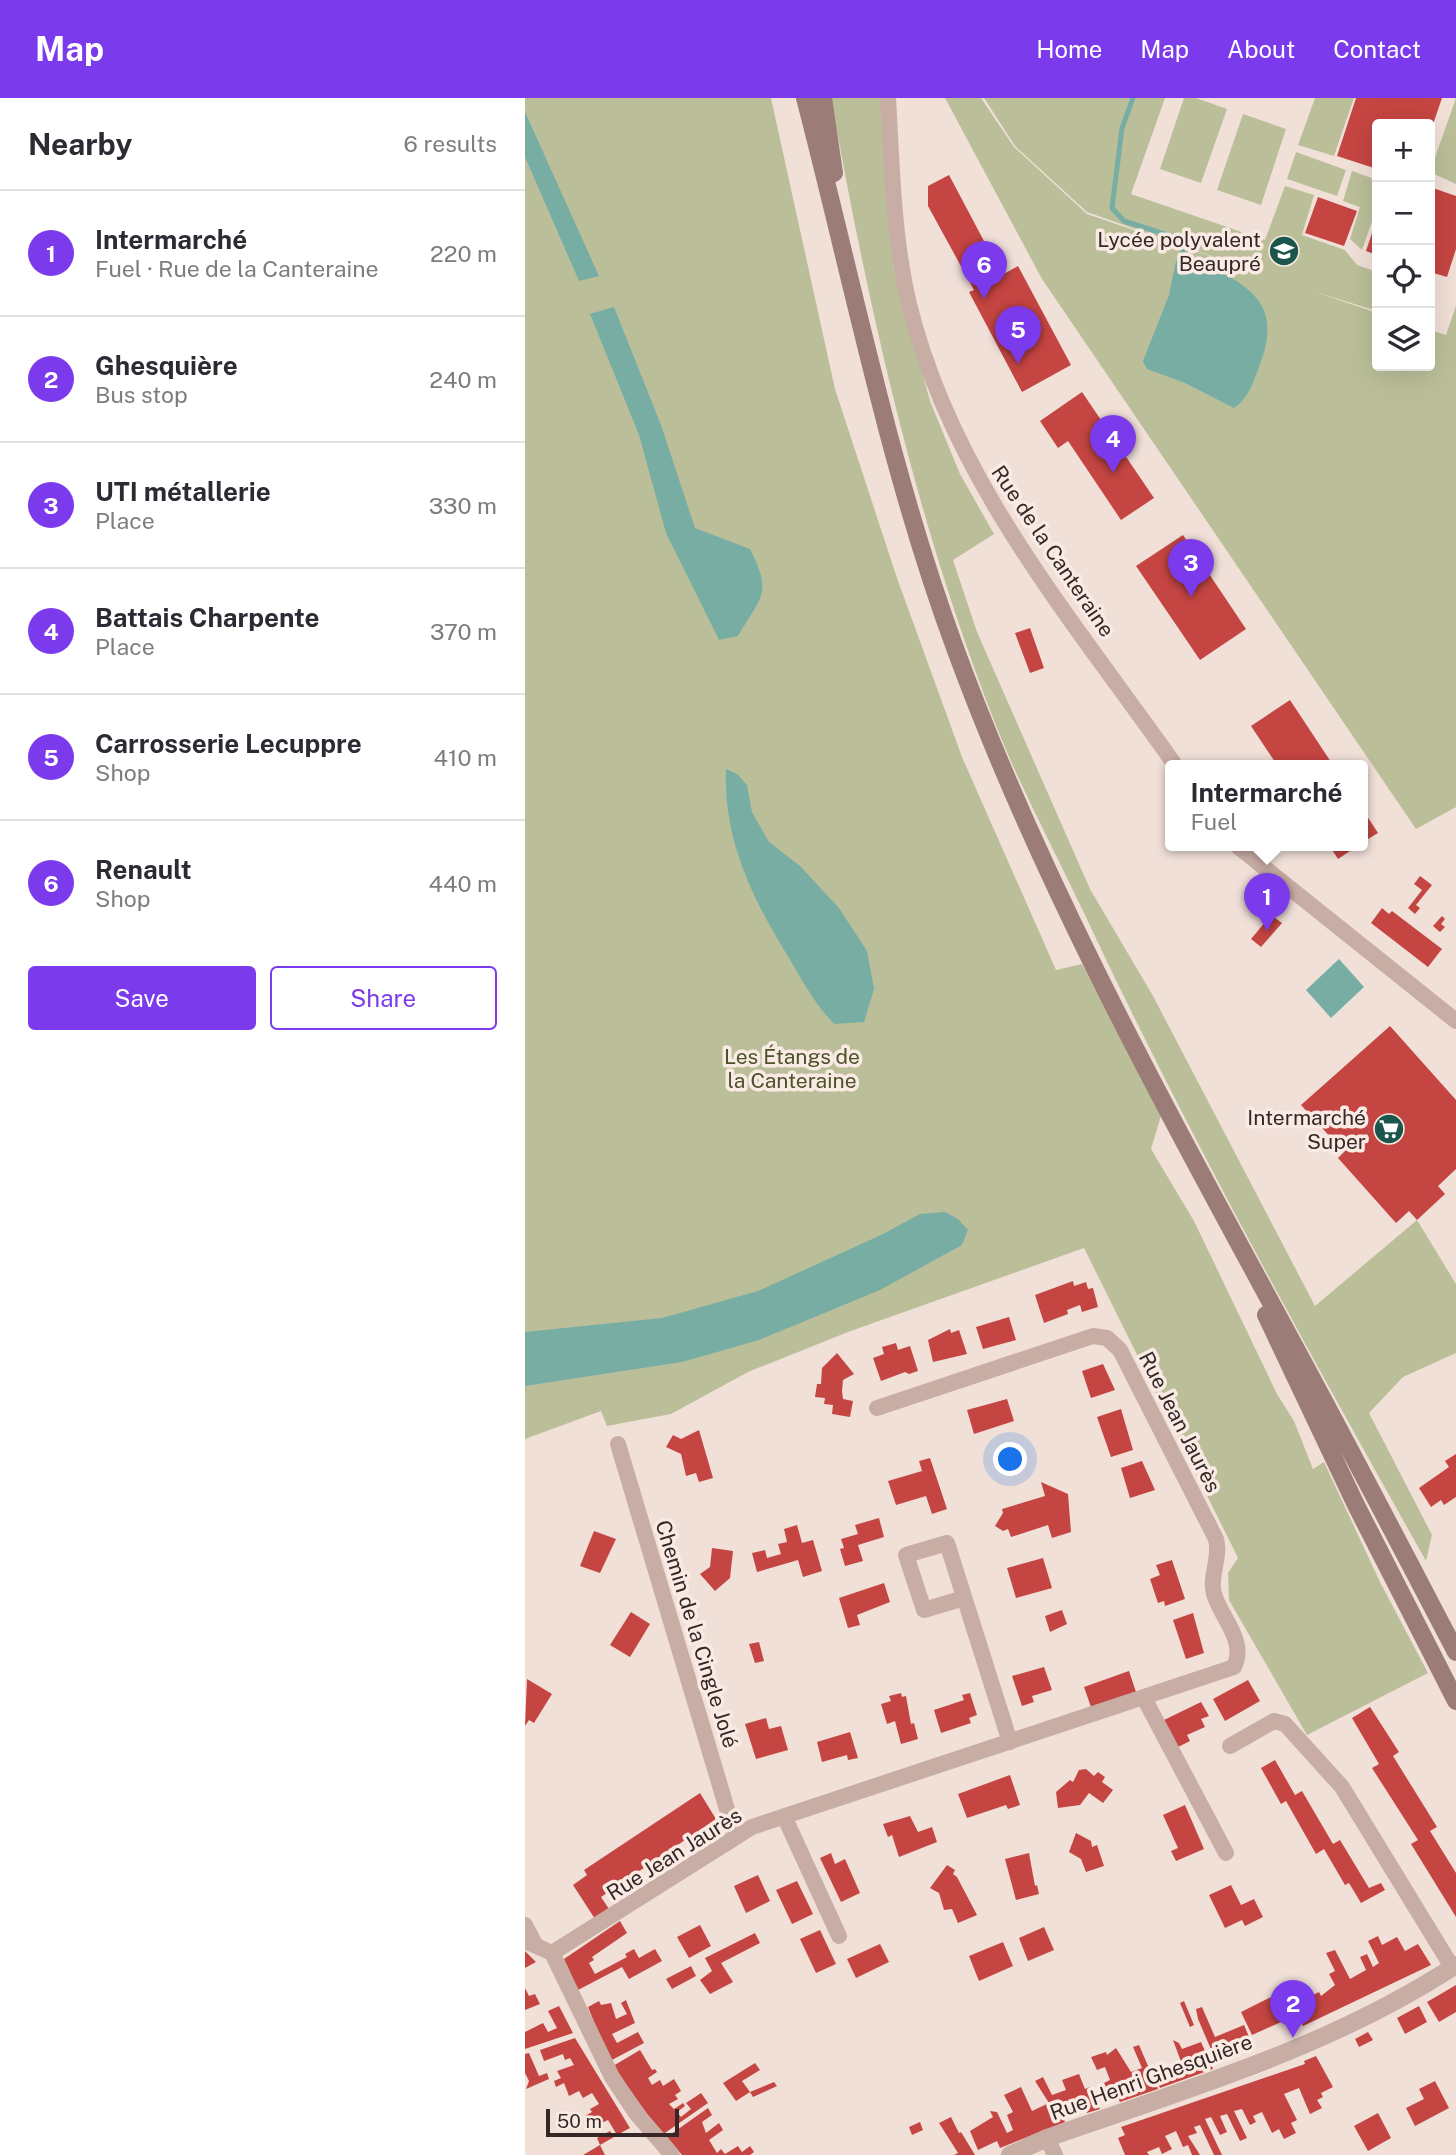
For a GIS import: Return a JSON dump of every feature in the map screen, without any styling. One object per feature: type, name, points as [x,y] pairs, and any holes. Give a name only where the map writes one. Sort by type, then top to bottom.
[{"type":"main road","points":[[805,98],[901,482],[944,618],[981,717],[1053,883],[1210,1194],[1324,1439],[1456,1702]]},
{"type":"main road","points":[[824,98],[849,273]]},
{"type":"main road","points":[[1210,1194],[1315,1385],[1456,1652]]},
{"type":"street","name":"Rue de la Canteraine","points":[[888,98],[895,209],[903,273],[922,351],[950,423],[974,472],[1002,519],[1171,760]]},
{"type":"street","points":[[1244,851],[1456,1021]]},
{"type":"street","name":"Rue Jean Jaurès","points":[[552,1953],[584,1936],[735,1836],[784,1816],[1229,1670],[1237,1661],[1238,1649],[1214,1594],[1218,1560],[1216,1539],[1114,1342],[1102,1336],[1093,1336],[877,1408]]},
{"type":"street","name":"Chemin de la Cingle Jolé","points":[[618,1444],[735,1836]]},
{"type":"street","points":[[964,1598],[924,1610],[906,1555],[947,1543],[1010,1742]]},
{"type":"street","points":[[1144,1698],[1226,1853]]},
{"type":"street","points":[[1230,1746],[1274,1721],[1285,1724],[1342,1787],[1454,1966]]},
{"type":"street","points":[[784,1816],[839,1936]]},
{"type":"street","points":[[525,1925],[530,1943],[552,1953],[612,2077],[636,2113],[672,2155]]},
{"type":"street","name":"Rue Henri Ghesquière","points":[[1010,2155],[1047,2138],[1280,2056],[1395,2003],[1454,1966]]},
{"type":"street","points":[[1047,2138],[1055,2155]]},
{"type":"green space","name":"Les Étangs de la Canteraine","points":[[525,98],[771,98],[835,389],[897,578],[962,757],[1056,970],[1082,964],[1161,1116],[1151,1149],[1194,1221],[1277,1394],[1294,1421],[1313,1469],[1324,1462],[1380,1582],[1428,1673],[1307,1735],[1229,1600],[1228,1573],[1238,1558],[1084,1248],[848,1332],[748,1372],[671,1414],[607,1426],[601,1411],[525,1439]]},
{"type":"green space","points":[[831,98],[881,98],[894,271],[930,401],[960,474],[994,534],[953,560],[977,632],[1090,889],[1153,996],[1315,1306],[1417,1220],[1456,1284],[1456,1353],[1403,1377],[1369,1413],[1432,1535],[1426,1561],[1292,1320],[1206,1158],[1123,994],[1026,794],[995,723],[941,570],[918,493],[879,336]]},
{"type":"green space","points":[[945,98],[981,98],[1014,147],[1087,214],[1372,311],[1372,371],[1435,371],[1435,332],[1446,335],[1456,306],[1456,807],[1416,829],[1042,279]]},
{"type":"green space","points":[[984,98],[1165,98],[1131,194],[1265,240],[1285,186],[1314,195],[1302,235],[1345,250],[1357,265],[1372,270],[1372,309],[1296,286],[1087,212],[1015,146]]},
{"type":"green space","points":[[1184,98],[1196,98],[1227,109],[1201,183],[1160,169]]},
{"type":"green space","points":[[1315,98],[1354,98],[1334,156],[1298,145]]},
{"type":"green space","points":[[1456,98],[1456,184],[1435,174],[1435,158]]},
{"type":"green space","points":[[1243,114],[1286,129],[1261,205],[1217,190]]},
{"type":"green space","points":[[1296,152],[1346,170],[1337,196],[1287,179]]},
{"type":"green space","points":[[1352,171],[1372,178],[1372,221],[1362,250],[1350,239],[1360,207],[1343,201]]},
{"type":"water","points":[[525,112],[599,276],[579,281],[525,157]]},
{"type":"water","points":[[1192,255],[1243,286],[1255,296],[1263,309],[1267,324],[1266,343],[1259,367],[1246,395],[1234,408],[1185,383],[1147,369],[1143,361],[1169,295],[1176,261]]},
{"type":"water","points":[[614,307],[661,425],[695,528],[750,549],[757,564],[761,576],[761,594],[738,636],[719,640],[666,533],[639,435],[590,314]]},
{"type":"water","points":[[726,769],[737,774],[747,785],[752,812],[769,842],[800,866],[839,908],[867,951],[874,989],[864,1022],[834,1024],[810,992],[764,914],[752,891],[735,844],[726,795]]},
{"type":"water","points":[[1339,959],[1364,987],[1331,1018],[1306,990]]},
{"type":"water","points":[[945,1212],[958,1219],[968,1230],[962,1245],[880,1290],[759,1340],[682,1362],[525,1386],[525,1332],[662,1318],[758,1291],[881,1235],[920,1214]]},
{"type":"building","points":[[1356,98],[1442,98],[1435,119],[1372,119],[1372,167],[1337,156]]},
{"type":"building","points":[[949,175],[1002,275],[1018,266],[1071,365],[1022,392],[969,292],[974,290],[928,206],[928,186]]},
{"type":"building","points":[[1435,189],[1456,196],[1456,249],[1447,277],[1435,273]]},
{"type":"building","points":[[1318,197],[1357,211],[1344,246],[1305,233]]},
{"type":"building","points":[[1372,233],[1372,253],[1366,251]]},
{"type":"building","points":[[1082,392],[1154,498],[1121,520],[1068,441],[1058,448],[1040,421]]},
{"type":"building","points":[[1183,535],[1246,629],[1200,660],[1136,566]]},
{"type":"building","points":[[1030,628],[1044,668],[1030,673],[1015,633]]},
{"type":"building","points":[[1290,700],[1330,760],[1274,760],[1251,726]]},
{"type":"building","points":[[1368,818],[1378,833],[1368,839]]},
{"type":"building","points":[[1333,851],[1350,851],[1338,859]]},
{"type":"building","points":[[1420,876],[1432,885],[1416,905],[1420,908],[1415,914],[1408,908],[1422,890],[1414,884]]},
{"type":"building","points":[[1382,908],[1389,914],[1392,911],[1442,949],[1428,967],[1371,923]]},
{"type":"building","points":[[1271,915],[1282,923],[1261,947],[1251,939]]},
{"type":"building","points":[[1442,916],[1445,919],[1441,924],[1445,927],[1440,932],[1433,926]]},
{"type":"building","name":"Intermarché Super","points":[[1390,1026],[1456,1100],[1456,1169],[1438,1186],[1445,1194],[1417,1220],[1409,1211],[1396,1223],[1338,1158],[1344,1152],[1301,1105]]},
{"type":"building","points":[[1073,1281],[1074,1286],[1086,1282],[1088,1289],[1093,1288],[1098,1307],[1082,1312],[1080,1305],[1067,1310],[1068,1314],[1044,1323],[1035,1295]]},
{"type":"building","points":[[1009,1317],[1016,1340],[983,1349],[976,1327]]},
{"type":"building","points":[[950,1329],[951,1333],[959,1330],[967,1354],[933,1362],[928,1340]]},
{"type":"building","points":[[896,1343],[898,1350],[910,1346],[918,1371],[909,1374],[905,1372],[881,1381],[873,1358],[884,1354],[882,1347]]},
{"type":"building","points":[[837,1353],[854,1374],[843,1380],[843,1399],[853,1401],[850,1417],[832,1414],[833,1405],[824,1404],[825,1398],[815,1397],[817,1384],[821,1384],[822,1368]]},
{"type":"building","points":[[1103,1364],[1115,1390],[1091,1398],[1082,1371]]},
{"type":"building","points":[[1007,1399],[1014,1421],[974,1434],[967,1410]]},
{"type":"building","points":[[1121,1409],[1133,1450],[1111,1457],[1097,1417]]},
{"type":"building","points":[[699,1430],[713,1478],[699,1482],[696,1473],[686,1476],[681,1454],[666,1447],[673,1435],[681,1439]]},
{"type":"building","points":[[1456,1454],[1456,1497],[1444,1505],[1441,1500],[1431,1507],[1419,1488],[1449,1467],[1445,1461]]},
{"type":"building","points":[[930,1458],[947,1509],[932,1514],[926,1496],[896,1505],[888,1481],[922,1471],[919,1461]]},
{"type":"building","points":[[1142,1461],[1155,1490],[1130,1498],[1121,1468]]},
{"type":"building","points":[[1041,1482],[1068,1494],[1071,1532],[1052,1538],[1048,1525],[1011,1537],[1008,1529],[1003,1531],[995,1526],[1003,1513],[1002,1509],[1045,1496]]},
{"type":"building","points":[[879,1518],[884,1537],[858,1545],[863,1561],[845,1566],[840,1549],[844,1548],[841,1539],[858,1534],[855,1525]]},
{"type":"building","points":[[797,1525],[802,1543],[813,1540],[822,1571],[803,1577],[798,1560],[757,1572],[752,1553],[765,1550],[767,1558],[781,1554],[778,1544],[787,1542],[784,1529]]},
{"type":"building","points":[[594,1531],[616,1539],[600,1573],[580,1566]]},
{"type":"building","points":[[712,1548],[733,1551],[730,1578],[715,1591],[700,1574],[710,1567]]},
{"type":"building","points":[[1043,1558],[1052,1588],[1016,1598],[1007,1568]]},
{"type":"building","points":[[1172,1560],[1185,1599],[1165,1606],[1164,1601],[1158,1603],[1150,1579],[1160,1575],[1156,1565]]},
{"type":"building","points":[[884,1583],[890,1602],[857,1615],[860,1625],[848,1628],[839,1598]]},
{"type":"building","points":[[1062,1610],[1067,1624],[1050,1632],[1045,1616]]},
{"type":"building","points":[[631,1612],[650,1624],[630,1657],[610,1645]]},
{"type":"building","points":[[1193,1613],[1204,1653],[1186,1659],[1173,1620]]},
{"type":"building","points":[[759,1642],[764,1661],[755,1663],[749,1644]]},
{"type":"building","points":[[1044,1667],[1052,1690],[1032,1696],[1034,1702],[1022,1706],[1012,1676]]},
{"type":"building","points":[[1129,1671],[1136,1692],[1091,1707],[1084,1687]]},
{"type":"building","points":[[527,1679],[552,1694],[534,1723],[529,1720],[525,1726]]},
{"type":"building","points":[[1248,1680],[1260,1701],[1225,1721],[1213,1699]]},
{"type":"building","points":[[901,1693],[902,1697],[906,1696],[911,1724],[914,1723],[918,1739],[901,1744],[895,1721],[887,1724],[881,1704],[891,1701],[889,1696]]},
{"type":"building","points":[[970,1693],[977,1715],[969,1718],[971,1723],[941,1733],[934,1710],[964,1700],[962,1695]]},
{"type":"building","points":[[1201,1702],[1209,1716],[1201,1719],[1205,1727],[1187,1735],[1190,1741],[1176,1748],[1162,1721]]},
{"type":"building","points":[[1370,1707],[1399,1752],[1393,1756],[1437,1827],[1430,1831],[1456,1873],[1456,1917],[1411,1844],[1418,1840],[1372,1768],[1379,1764],[1352,1718]]},
{"type":"building","points":[[766,1718],[769,1729],[781,1726],[788,1750],[756,1759],[745,1724]]},
{"type":"building","points":[[850,1732],[858,1758],[848,1760],[847,1755],[822,1762],[817,1742]]},
{"type":"building","points":[[1275,1760],[1295,1795],[1302,1791],[1333,1844],[1340,1840],[1369,1888],[1381,1883],[1385,1890],[1361,1903],[1349,1883],[1345,1885],[1324,1849],[1316,1854],[1286,1801],[1281,1804],[1261,1768]]},
{"type":"building","points":[[1086,1769],[1094,1776],[1098,1772],[1105,1777],[1102,1782],[1113,1790],[1103,1803],[1089,1793],[1080,1805],[1058,1808],[1056,1792],[1070,1780],[1073,1782],[1079,1770]]},
{"type":"building","points":[[1010,1775],[1020,1805],[1008,1809],[1006,1805],[967,1818],[958,1794]]},
{"type":"building","points":[[700,1793],[716,1819],[601,1897],[609,1909],[595,1919],[573,1885],[587,1875],[584,1870]]},
{"type":"building","points":[[1185,1805],[1204,1849],[1176,1861],[1171,1851],[1178,1848],[1163,1815]]},
{"type":"building","points":[[910,1816],[918,1832],[932,1827],[937,1842],[899,1857],[892,1835],[888,1837],[883,1824]]},
{"type":"building","points":[[1076,1833],[1091,1841],[1092,1847],[1097,1845],[1104,1866],[1086,1872],[1081,1859],[1069,1852]]},
{"type":"building","points":[[831,1853],[835,1864],[845,1859],[860,1893],[841,1902],[820,1858]]},
{"type":"building","points":[[1029,1853],[1039,1894],[1016,1900],[1005,1859]]},
{"type":"building","points":[[947,1865],[955,1870],[953,1874],[977,1915],[958,1923],[952,1909],[944,1910],[939,1893],[930,1888]]},
{"type":"building","points":[[758,1875],[770,1901],[746,1913],[734,1886]]},
{"type":"building","points":[[797,1881],[813,1914],[792,1924],[776,1890]]},
{"type":"building","points":[[1231,1885],[1241,1905],[1254,1899],[1263,1917],[1245,1926],[1242,1920],[1225,1928],[1209,1895]]},
{"type":"building","points":[[620,1921],[627,1933],[592,1957],[594,1960],[589,1963],[595,1974],[627,1957],[625,1954],[634,1949],[639,1958],[655,1949],[662,1961],[629,1979],[622,1967],[578,1990],[564,1959]]},
{"type":"building","points":[[700,1925],[711,1946],[689,1958],[677,1937]]},
{"type":"building","points":[[1044,1927],[1054,1950],[1028,1961],[1019,1938]]},
{"type":"building","points":[[820,1930],[836,1964],[816,1973],[800,1939]]},
{"type":"building","points":[[755,1933],[760,1943],[721,1963],[733,1982],[710,1994],[700,1980],[712,1971],[705,1958]]},
{"type":"building","points":[[1378,1936],[1382,1945],[1397,1937],[1405,1951],[1418,1944],[1431,1965],[1303,2026],[1294,2007],[1301,2004],[1297,1996],[1300,1994],[1303,2000],[1319,1992],[1321,1996],[1335,1985],[1329,1974],[1335,1971],[1326,1953],[1335,1950],[1350,1979],[1366,1970],[1360,1957],[1367,1954],[1373,1967],[1379,1963],[1368,1941]]},
{"type":"building","points":[[1003,1942],[1013,1966],[979,1981],[969,1956]]},
{"type":"building","points":[[880,1944],[889,1962],[856,1978],[847,1959]]},
{"type":"building","points":[[525,1951],[536,1962],[525,1968]]},
{"type":"building","points":[[691,1966],[696,1976],[672,1989],[666,1979]]},
{"type":"building","points":[[1456,1985],[1456,2012],[1439,2022],[1427,2002]]},
{"type":"building","points":[[525,1988],[529,1996],[535,1994],[540,2004],[525,2010]]},
{"type":"building","points":[[1271,1997],[1281,2022],[1252,2035],[1241,2012]]},
{"type":"building","points":[[626,2000],[635,2023],[612,2034],[617,2043],[638,2032],[644,2043],[610,2061],[588,2007],[599,2001],[601,2005],[611,2003],[616,2019],[627,2014],[621,2003]]},
{"type":"building","points":[[1184,2001],[1194,2025],[1190,2027],[1180,2003]]},
{"type":"building","points":[[559,2006],[573,2033],[525,2049],[525,2032],[543,2023],[548,2032],[557,2028],[548,2011]]},
{"type":"building","points":[[1419,2006],[1427,2022],[1405,2034],[1397,2018]]},
{"type":"building","points":[[1202,2007],[1215,2037],[1244,2025],[1253,2046],[1216,2061],[1198,2019],[1196,2009]]},
{"type":"building","points":[[1368,2032],[1373,2040],[1359,2047],[1355,2039]]},
{"type":"building","points":[[575,2038],[630,2128],[617,2135],[608,2120],[587,2130],[585,2116],[599,2104],[592,2093],[583,2098],[579,2091],[569,2096],[564,2083],[556,2087],[554,2081],[561,2078],[557,2071],[574,2065],[570,2058],[565,2060],[563,2054],[544,2061],[540,2050]]},
{"type":"building","points":[[1173,2040],[1179,2043],[1182,2049],[1201,2042],[1213,2069],[1160,2088],[1155,2077],[1183,2067]]},
{"type":"building","points":[[1139,2045],[1158,2089],[1120,2102],[1118,2098],[1112,2101],[1104,2083],[1110,2080],[1105,2067],[1097,2070],[1091,2057],[1106,2052],[1107,2055],[1116,2048],[1131,2072],[1142,2068],[1133,2047]]},
{"type":"building","points":[[640,2050],[652,2070],[657,2072],[648,2078],[652,2085],[660,2080],[663,2086],[674,2079],[681,2091],[675,2095],[678,2099],[669,2104],[674,2109],[683,2103],[685,2106],[677,2112],[681,2117],[691,2109],[686,2103],[701,2093],[708,2103],[662,2135],[613,2066]]},
{"type":"building","points":[[529,2053],[539,2076],[547,2073],[549,2079],[526,2089],[529,2081],[525,2073],[525,2054]]},
{"type":"building","points":[[1316,2056],[1333,2087],[1321,2093],[1323,2097],[1317,2100],[1322,2108],[1310,2114],[1299,2088],[1284,2094],[1297,2120],[1291,2123],[1296,2133],[1284,2139],[1279,2129],[1272,2133],[1262,2112],[1253,2116],[1256,2122],[1250,2125],[1242,2109],[1234,2111],[1247,2138],[1240,2141],[1227,2114],[1220,2116],[1227,2132],[1220,2135],[1211,2117],[1205,2119],[1222,2155],[1214,2155],[1200,2125],[1194,2127],[1197,2133],[1188,2136],[1200,2155],[1192,2155],[1188,2145],[1183,2147],[1176,2131],[1165,2136],[1172,2149],[1162,2154],[1159,2147],[1147,2152],[1149,2155],[1125,2155],[1118,2138],[1125,2135],[1121,2127],[1305,2064],[1304,2061]]},
{"type":"building","points":[[755,2063],[760,2070],[742,2081],[750,2092],[736,2101],[723,2083]]},
{"type":"building","points":[[1079,2074],[1085,2089],[1090,2087],[1100,2109],[1087,2113],[1084,2107],[1062,2115],[1065,2122],[1000,2148],[997,2141],[978,2150],[970,2131],[993,2117],[990,2111],[997,2112],[1007,2133],[1013,2130],[1007,2115],[1013,2112],[1004,2095],[1021,2087],[1032,2111],[1049,2103],[1035,2081],[1043,2077],[1052,2095],[1066,2090],[1062,2080]]},
{"type":"building","points":[[1435,2081],[1449,2108],[1415,2126],[1406,2108],[1424,2099],[1419,2089]]},
{"type":"building","points":[[774,2082],[777,2086],[753,2097],[750,2092]]},
{"type":"building","points":[[708,2108],[712,2115],[702,2122],[706,2133],[719,2123],[723,2130],[709,2140],[717,2153],[721,2149],[725,2154],[738,2146],[742,2152],[750,2146],[754,2152],[750,2155],[682,2155],[667,2137]]},
{"type":"building","points":[[1378,2113],[1391,2138],[1368,2151],[1354,2126]]},
{"type":"building","points":[[951,2117],[975,2155],[954,2155],[958,2153],[939,2123]]},
{"type":"building","points":[[920,2122],[923,2130],[912,2135],[909,2127]]},
{"type":"building","points":[[610,2131],[614,2137],[600,2145],[597,2138]]},
{"type":"building","points":[[600,2145],[605,2155],[583,2155]]},
{"type":"waterway","points":[[1133,98],[1122,128],[1112,208],[1124,221],[1177,238],[1185,257]]},
{"type":"place","name":"Lycée polyvalent Beaupré","points":[[1284,251]]},
{"type":"place","name":"Renault","points":[[984,299]]},
{"type":"place","name":"Carrosserie Lecuppre","points":[[1018,364]]},
{"type":"place","name":"Battais Charpente","points":[[1113,473]]},
{"type":"place","name":"UTI métallerie","points":[[1191,597]]},
{"type":"place","name":"Intermarché","points":[[1267,931]]},
{"type":"place","name":"Intermarché Super","points":[[1389,1129]]},
{"type":"place","name":"Ghesquière","points":[[1293,2038]]}]
